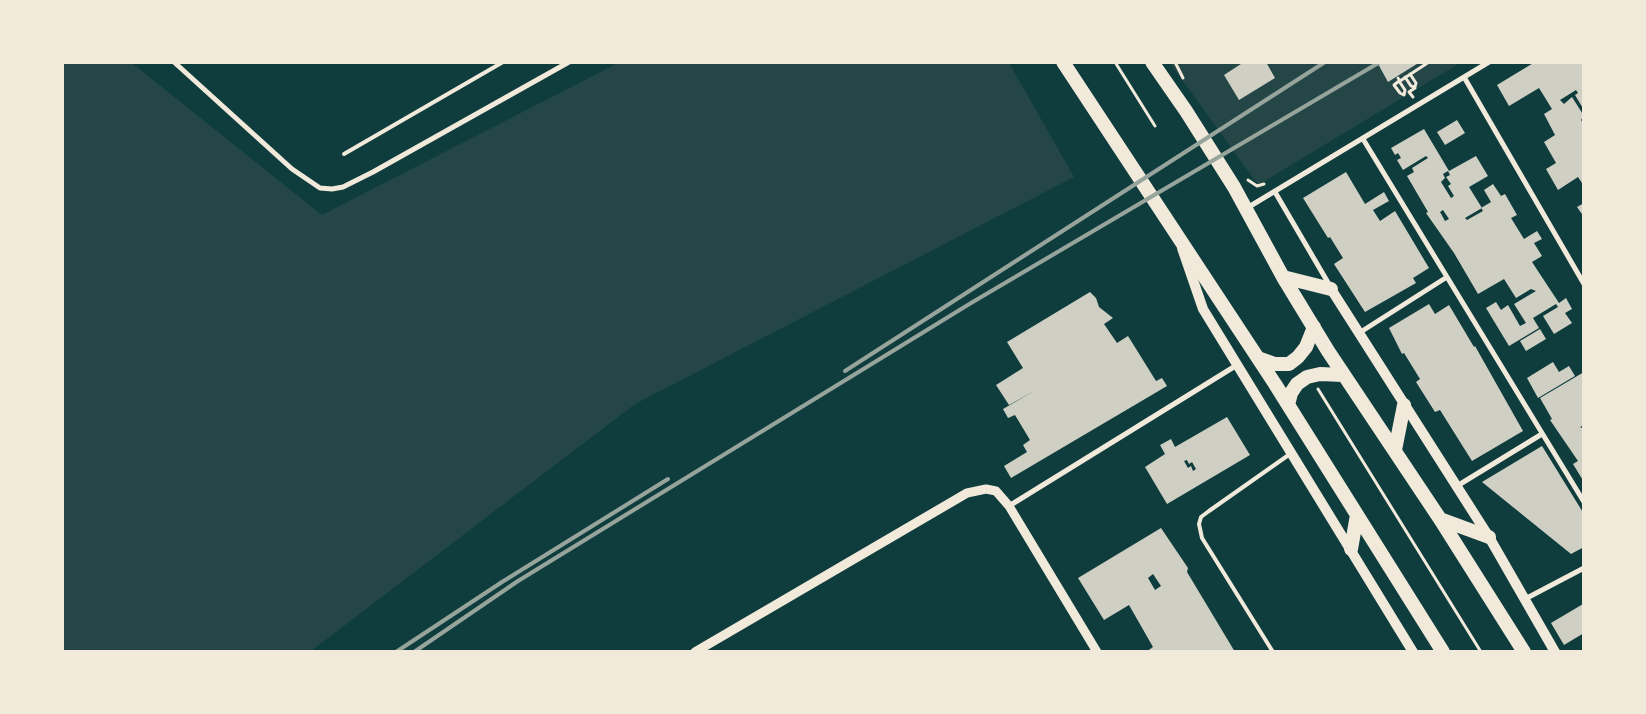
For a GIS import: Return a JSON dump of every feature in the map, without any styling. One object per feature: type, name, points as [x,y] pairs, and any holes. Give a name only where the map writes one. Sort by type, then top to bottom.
[{"type":"highway","points":[[1064,62],[1258,358],[1443,652]]},
{"type":"highway","points":[[1152,62],[1186,111],[1234,187],[1283,277],[1343,375],[1440,519],[1524,652]]},
{"type":"highway","points":[[1283,277],[1332,289]]},
{"type":"highway","points":[[1258,358],[1275,364],[1288,364],[1298,358],[1306,347],[1314,327]]},
{"type":"highway","points":[[1288,405],[1291,393],[1297,384],[1310,376],[1320,374],[1343,375]]},
{"type":"highway","points":[[1394,450],[1404,405]]},
{"type":"highway","points":[[1351,549],[1357,515]]},
{"type":"highway","points":[[1440,519],[1489,537]]},
{"type":"main road","points":[[1177,235],[1191,280],[1203,309],[1413,652]]},
{"type":"main road","points":[[1332,289],[1489,537],[1555,652]]},
{"type":"street","points":[[174,62],[292,169],[320,188],[332,190],[343,188],[373,172],[569,62]]},
{"type":"street","points":[[1246,209],[1489,62]]},
{"type":"street","points":[[1464,77],[1584,284]]},
{"type":"street","points":[[1363,139],[1584,502]]},
{"type":"street","points":[[1275,192],[1332,289]]},
{"type":"street","points":[[1359,333],[1447,277]]},
{"type":"street","points":[[1009,506],[1237,365]]},
{"type":"street","points":[[1457,486],[1542,434]]},
{"type":"street","points":[[695,652],[966,493],[986,489],[996,491],[1009,506],[1097,652]]},
{"type":"street","points":[[1524,599],[1584,568]]},
{"type":"lane","points":[[344,154],[503,62]]},
{"type":"lane","points":[[1273,652],[1202,538],[1199,524],[1201,518],[1209,511],[1292,453]]},
{"type":"path","points":[[1115,62],[1155,126]]},
{"type":"path","points":[[1175,62],[1185,83]]},
{"type":"path","points":[[1409,92],[1404,95],[1404,90],[1399,80],[1429,62]]},
{"type":"path","points":[[1405,77],[1411,86],[1416,87],[1416,83],[1410,74]]},
{"type":"path","points":[[1245,174],[1257,186],[1266,184],[1275,192]]},
{"type":"path","points":[[1310,376],[1481,652]]},
{"type":"shaded area","points":[[62,63],[132,63],[322,215],[618,63],[1009,63],[1074,177],[635,404],[311,651],[63,651]]},
{"type":"shaded area","points":[[1170,63],[1460,63],[1258,185]]},
{"type":"building","points":[[1244,62],[1266,62],[1275,78],[1239,100],[1224,75]]},
{"type":"building","points":[[1377,62],[1420,62],[1388,82]]},
{"type":"building","points":[[1535,62],[1584,62],[1584,110],[1575,95],[1578,93],[1576,90],[1560,100],[1564,104],[1572,97],[1584,116],[1581,120],[1584,124],[1584,186],[1578,177],[1558,190],[1546,169],[1556,163],[1544,142],[1555,135],[1544,114],[1552,109],[1539,88],[1509,106],[1497,85]]},
{"type":"building","points":[[1457,120],[1465,133],[1445,145],[1437,132]]},
{"type":"building","points":[[1424,129],[1449,171],[1476,156],[1488,176],[1469,187],[1482,208],[1491,202],[1484,190],[1493,184],[1501,196],[1505,194],[1517,215],[1511,218],[1524,239],[1537,231],[1542,239],[1534,243],[1542,256],[1532,262],[1559,303],[1566,298],[1572,309],[1565,313],[1572,323],[1554,334],[1543,316],[1558,307],[1556,304],[1533,318],[1539,328],[1509,346],[1486,308],[1496,302],[1501,310],[1508,305],[1520,326],[1526,323],[1514,304],[1536,291],[1531,289],[1516,298],[1504,279],[1478,294],[1454,253],[1426,213],[1428,212],[1407,176],[1414,172],[1412,168],[1428,158],[1426,156],[1403,170],[1397,160],[1401,158],[1398,153],[1395,155],[1391,148]],"holes":[[[1448,171],[1450,175],[1446,177],[1451,184],[1448,186],[1454,196],[1451,198],[1441,182],[1445,178],[1443,174]],[[1481,208],[1483,211],[1467,220],[1465,218]],[[1443,210],[1449,219],[1445,221],[1440,212]]]},
{"type":"building","points":[[1346,172],[1365,204],[1384,192],[1389,201],[1373,210],[1380,221],[1395,211],[1429,268],[1413,278],[1416,283],[1365,312],[1334,264],[1343,258],[1303,198]]},
{"type":"building","points":[[1584,203],[1584,217],[1577,207]]},
{"type":"building","points":[[1090,292],[1096,298],[1099,307],[1113,318],[1104,324],[1117,343],[1128,336],[1156,381],[1162,378],[1167,386],[1011,478],[1004,466],[1027,452],[1023,445],[1030,440],[1015,415],[1008,418],[1003,409],[1036,390],[1009,405],[996,385],[1023,368],[1007,342]]},
{"type":"building","points":[[1429,304],[1435,314],[1449,305],[1475,346],[1523,431],[1472,461],[1440,410],[1435,412],[1416,382],[1420,379],[1404,353],[1402,354],[1389,328]]},
{"type":"building","points":[[1540,329],[1546,339],[1526,351],[1520,341]]},
{"type":"building","points":[[1553,362],[1559,372],[1569,366],[1575,376],[1538,398],[1527,378]]},
{"type":"building","points":[[1584,372],[1584,425],[1580,427],[1584,429],[1584,482],[1573,464],[1578,461],[1550,420],[1552,419],[1540,398]]},
{"type":"building","points":[[1227,417],[1250,455],[1167,504],[1145,467],[1165,454],[1160,445],[1171,439],[1175,447]],"holes":[[[1187,460],[1189,464],[1192,462],[1196,469],[1193,471],[1191,466],[1188,468],[1184,461]]]},
{"type":"building","points":[[1542,446],[1584,514],[1584,547],[1571,554],[1482,482]]},
{"type":"building","points":[[1161,528],[1188,568],[1187,572],[1235,652],[1146,652],[1153,647],[1129,605],[1104,620],[1078,578]],"holes":[[[1153,574],[1161,586],[1155,590],[1148,578]]]},
{"type":"building","points":[[1583,604],[1584,633],[1564,645],[1551,623]]},
{"type":"railway","points":[[845,371],[1325,62]]},
{"type":"railway","points":[[414,652],[518,581],[971,303],[1380,62]]},
{"type":"railway","points":[[396,652],[502,582],[668,479]]}]
